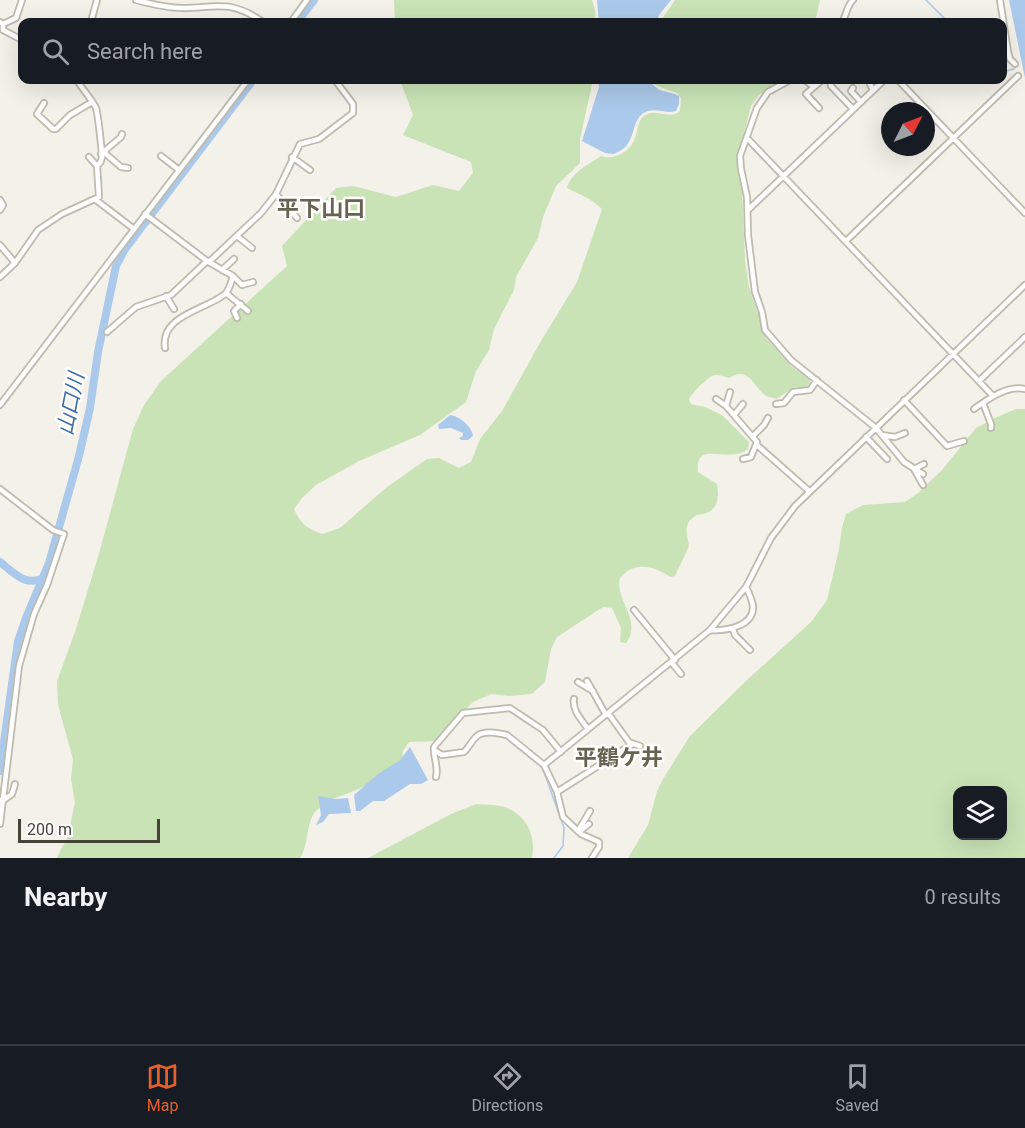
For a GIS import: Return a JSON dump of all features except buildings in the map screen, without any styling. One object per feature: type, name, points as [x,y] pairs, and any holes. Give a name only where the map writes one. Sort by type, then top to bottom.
[{"type":"street","points":[[18,37],[1,26],[16,18],[22,0]]},
{"type":"street","points":[[92,18],[97,0]]},
{"type":"street","points":[[136,0],[180,8],[236,7],[246,9],[257,18]]},
{"type":"street","points":[[294,18],[307,0]]},
{"type":"street","points":[[844,18],[853,0]]},
{"type":"street","points":[[1000,0],[1003,18]]},
{"type":"street","points":[[1007,46],[1010,59],[1015,64]]},
{"type":"street","points":[[846,241],[1018,76]]},
{"type":"street","points":[[0,277],[15,263],[38,230],[62,214],[99,197],[98,166],[102,154],[98,118],[92,102],[80,84]]},
{"type":"street","points":[[0,405],[134,229],[148,216],[179,170],[245,84]]},
{"type":"street","points":[[107,332],[136,307],[180,288],[261,213],[276,194],[300,144],[319,140],[353,113],[353,104],[338,84]]},
{"type":"street","points":[[783,84],[768,92],[753,114],[740,162],[747,190],[748,235],[754,292],[762,312],[765,330],[791,360],[876,428],[904,462],[923,474]]},
{"type":"street","points":[[810,84],[814,87]]},
{"type":"street","points":[[817,84],[806,94],[819,108]]},
{"type":"street","points":[[831,84],[853,109]]},
{"type":"street","points":[[870,84],[873,90]]},
{"type":"street","points":[[748,210],[880,84]]},
{"type":"street","points":[[902,84],[1025,213]]},
{"type":"street","points":[[853,88],[851,91],[861,102]]},
{"type":"street","points":[[44,103],[37,114],[53,129],[56,129],[70,115],[92,102]]},
{"type":"street","points":[[102,154],[122,137],[122,134]]},
{"type":"street","points":[[747,138],[993,396]]},
{"type":"street","points":[[102,154],[106,154],[121,167],[129,168]]},
{"type":"street","points":[[161,156],[179,170]]},
{"type":"street","points":[[89,157],[98,166]]},
{"type":"street","points":[[292,157],[310,170]]},
{"type":"street","points":[[276,194],[297,218]]},
{"type":"street","points":[[0,200],[3,205],[0,210]]},
{"type":"street","points":[[96,200],[134,229]]},
{"type":"street","points":[[148,216],[243,285],[253,282]]},
{"type":"street","points":[[237,236],[252,248]]},
{"type":"street","points":[[0,245],[15,263]]},
{"type":"street","points":[[222,270],[234,258]]},
{"type":"street","points":[[165,348],[166,336],[171,326],[188,313],[226,293],[233,276]]},
{"type":"street","points":[[544,765],[710,630],[747,587],[781,522],[809,491],[1025,285]]},
{"type":"street","points":[[226,293],[248,311]]},
{"type":"street","points":[[166,296],[174,309]]},
{"type":"street","points":[[237,318],[234,311],[241,304]]},
{"type":"street","points":[[979,381],[1025,336]]},
{"type":"street","points":[[776,404],[784,403],[793,392],[810,390],[817,380]]},
{"type":"street","points":[[974,410],[993,396],[1016,387],[1025,389]]},
{"type":"street","points":[[726,406],[730,392]]},
{"type":"street","points":[[716,399],[726,406],[753,436],[757,445],[809,491]]},
{"type":"street","points":[[904,400],[947,446],[964,441]]},
{"type":"street","points":[[983,403],[991,428]]},
{"type":"street","points":[[734,415],[743,404]]},
{"type":"street","points":[[753,436],[765,425],[768,418]]},
{"type":"street","points":[[882,435],[895,437],[905,433]]},
{"type":"street","points":[[866,437],[887,459]]},
{"type":"street","points":[[743,459],[751,457],[757,445]]},
{"type":"street","points":[[914,469],[924,464]]},
{"type":"street","points":[[914,469],[923,485]]},
{"type":"street","points":[[0,489],[55,531],[64,534],[53,570],[34,614],[19,666],[0,824]]},
{"type":"street","points":[[710,630],[733,629],[752,613],[753,605],[747,587]]},
{"type":"street","points":[[634,610],[681,674]]},
{"type":"street","points":[[733,629],[750,650]]},
{"type":"street","points":[[587,681],[607,714],[631,743],[640,746]]},
{"type":"street","points":[[578,682],[593,691]]},
{"type":"street","points":[[574,699],[573,705],[577,714],[588,729]]},
{"type":"street","points":[[436,777],[438,769],[434,750],[437,742],[463,713],[510,708],[543,730],[561,752]]},
{"type":"street","points":[[434,750],[442,755],[464,752],[478,735],[486,732],[507,735],[544,765],[557,792],[561,814],[578,831],[599,842],[599,847],[592,858]]},
{"type":"street","points":[[557,792],[631,743]]},
{"type":"street","points":[[2,800],[12,794],[15,784]]},
{"type":"street","points":[[578,831],[590,811]]},
{"type":"street","points":[[578,831],[590,824]]},
{"type":"green space","points":[[394,0],[592,0],[595,10],[595,18],[395,18]]},
{"type":"green space","points":[[675,0],[820,0],[816,18],[663,18]]},
{"type":"green space","points":[[401,84],[592,84],[580,139],[580,163],[556,186],[543,217],[538,238],[516,277],[514,290],[494,329],[489,350],[476,371],[466,402],[420,435],[359,461],[316,485],[294,509],[308,528],[322,534],[340,528],[387,487],[427,459],[439,458],[459,468],[471,462],[480,439],[502,411],[577,282],[602,209],[590,199],[567,188],[569,182],[581,169],[601,156],[616,156],[626,151],[633,143],[639,123],[644,116],[653,113],[671,115],[680,111],[681,98],[677,93],[655,84],[776,84],[759,95],[751,106],[737,161],[742,187],[745,260],[749,287],[766,338],[792,367],[809,378],[810,383],[806,387],[795,387],[776,399],[766,396],[742,374],[729,378],[714,375],[700,386],[690,397],[691,404],[705,407],[722,415],[749,442],[748,449],[732,455],[707,454],[701,456],[698,462],[698,472],[717,484],[717,502],[709,512],[697,515],[689,521],[687,533],[689,546],[675,576],[670,577],[654,569],[637,567],[621,577],[620,592],[631,621],[630,635],[626,643],[620,642],[621,628],[612,608],[603,607],[557,637],[551,649],[545,682],[532,694],[509,696],[491,694],[473,702],[460,715],[445,738],[439,741],[409,742],[403,751],[402,758],[377,778],[361,788],[332,800],[316,811],[300,858],[57,858],[67,840],[75,803],[71,779],[73,759],[58,705],[57,681],[76,629],[100,550],[133,429],[144,405],[161,381],[287,266],[282,246],[336,188],[353,186],[396,197],[433,185],[459,191],[473,173],[471,162],[403,135],[413,115]]},
{"type":"green space","points":[[1016,409],[1025,409],[1025,858],[628,858],[648,825],[657,791],[663,779],[690,736],[811,622],[827,600],[846,514],[863,505],[905,502],[942,470],[976,428]]},
{"type":"green space","points":[[476,804],[497,805],[516,813],[531,833],[532,858],[368,858],[451,814]]},
{"type":"water","points":[[597,0],[671,0],[658,18],[599,18]]},
{"type":"water","points":[[1009,0],[1025,0],[1025,78]]},
{"type":"water","points":[[599,84],[652,84],[660,90],[679,96],[679,104],[676,111],[651,110],[643,113],[637,120],[626,146],[614,154],[605,153],[582,141]]},
{"type":"water","points":[[450,415],[465,422],[473,436],[468,440],[461,440],[459,438],[463,436],[463,433],[451,428],[439,429],[438,425]]},
{"type":"water","points":[[410,747],[428,780],[421,784],[410,784],[384,801],[373,801],[360,811],[356,811],[354,795],[378,774],[400,760]]},
{"type":"water","points":[[318,796],[335,799],[348,798],[351,813],[329,814],[323,822],[316,825],[321,815]]},
{"type":"waterway","name":"山口川","points":[[300,18],[314,0]]},
{"type":"waterway","points":[[926,0],[944,18]]},
{"type":"waterway","points":[[1007,71],[1014,69]]},
{"type":"waterway","name":"山口川","points":[[0,771],[18,641],[49,563],[79,456],[116,266],[125,249],[250,84]]},
{"type":"waterway","points":[[0,562],[26,580],[43,578]]},
{"type":"waterway","points":[[544,772],[564,828],[563,846],[554,858]]},
{"type":"district","name":"平下山口","points":[[321,208]]},
{"type":"district","name":"平鶴ケ井","points":[[619,757]]}]
